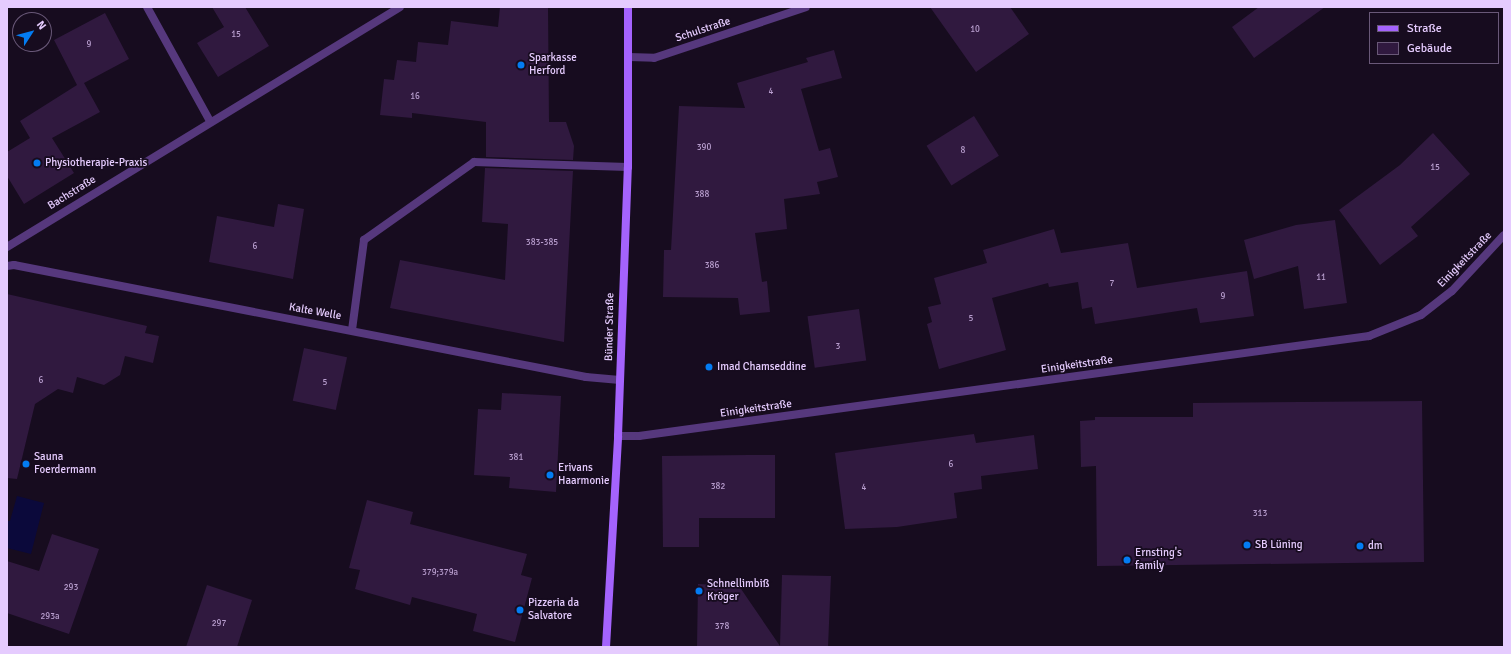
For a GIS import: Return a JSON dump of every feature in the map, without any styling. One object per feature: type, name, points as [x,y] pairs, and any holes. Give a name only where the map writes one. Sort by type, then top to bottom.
[{"type":"main road","name":"Bünder Straße","points":[[606,647],[618,436],[628,167],[628,7]]},
{"type":"street","points":[[147,7],[210,121]]},
{"type":"street","name":"Bachstraße","points":[[7,247],[210,121],[400,7]]},
{"type":"street","name":"Schulstraße","points":[[629,57],[654,58],[806,7]]},
{"type":"street","points":[[352,330],[364,240],[474,162],[628,167]]},
{"type":"street","name":"Einigkeitstraße","points":[[618,436],[639,436],[1369,336],[1421,315],[1452,291],[1504,235]]},
{"type":"street","name":"Kalte Welle","points":[[7,266],[14,265],[586,377],[620,380]]},
{"type":"shaded area","points":[[17,496],[44,503],[31,554],[7,548],[7,521],[10,521]]},
{"type":"building","points":[[212,7],[245,7],[269,46],[218,77],[197,43],[224,27]]},
{"type":"building","points":[[500,7],[548,7],[549,122],[566,122],[574,146],[573,160],[486,157],[486,122],[412,113],[412,118],[380,115],[384,79],[394,80],[397,60],[416,62],[418,42],[448,45],[451,21],[498,27]]},
{"type":"building","points":[[930,7],[1010,7],[1029,34],[976,72]]},
{"type":"building","points":[[1259,7],[1325,7],[1254,58],[1232,27]]},
{"type":"building","points":[[105,13],[129,59],[84,83],[100,112],[52,138],[74,173],[24,204],[7,176],[7,152],[30,138],[20,121],[77,85],[54,40]]},
{"type":"building","points":[[834,50],[842,78],[801,89],[819,151],[830,148],[838,177],[817,182],[820,194],[784,199],[787,229],[755,233],[762,282],[767,281],[770,312],[740,315],[738,298],[663,297],[664,250],[671,250],[679,106],[745,108],[737,83],[808,62],[806,58]]},
{"type":"building","points":[[974,116],[999,156],[951,186],[927,146]]},
{"type":"building","points":[[1433,133],[1470,174],[1411,227],[1418,236],[1380,265],[1339,210],[1400,165]]},
{"type":"building","points":[[485,168],[573,171],[564,342],[390,308],[400,260],[505,280],[508,224],[482,222]]},
{"type":"building","points":[[278,204],[304,209],[293,279],[209,262],[217,216],[274,227]]},
{"type":"building","points":[[1335,220],[1347,303],[1304,309],[1298,266],[1254,279],[1244,240],[1296,225]]},
{"type":"building","points":[[1054,229],[1061,253],[1128,243],[1137,288],[1247,271],[1254,316],[1200,323],[1197,308],[1095,324],[1092,307],[1082,309],[1078,282],[1049,287],[1048,283],[992,298],[1006,350],[939,369],[927,324],[932,322],[928,307],[941,304],[934,278],[987,263],[983,250]]},
{"type":"building","points":[[7,294],[147,326],[145,333],[159,336],[153,363],[125,356],[120,375],[104,385],[77,377],[73,393],[58,389],[35,404],[17,479],[7,478]]},
{"type":"building","points":[[859,309],[866,360],[815,368],[808,316]]},
{"type":"building","points":[[304,348],[347,357],[336,410],[293,401]]},
{"type":"building","points":[[502,393],[561,396],[556,492],[509,488],[510,477],[474,475],[478,409],[501,410]]},
{"type":"building","points":[[1422,401],[1424,562],[1097,566],[1096,466],[1081,467],[1080,421],[1095,420],[1095,417],[1193,417],[1193,403]]},
{"type":"building","points":[[974,434],[976,443],[1034,435],[1038,469],[981,476],[982,489],[954,493],[957,518],[897,527],[845,529],[835,453]]},
{"type":"building","points":[[775,455],[775,518],[699,518],[699,547],[663,547],[662,456]]},
{"type":"building","points":[[367,500],[413,512],[410,524],[527,554],[521,575],[532,578],[515,642],[473,631],[477,614],[412,597],[410,605],[355,589],[360,570],[349,568]]},
{"type":"building","points":[[52,534],[99,549],[69,634],[7,613],[7,561],[39,571]]},
{"type":"building","points":[[782,575],[831,576],[828,647],[697,647],[698,584],[739,586],[780,646]]},
{"type":"building","points":[[207,585],[252,600],[237,647],[186,647]]},
{"type":"place","name":"Sparkasse Herford","points":[[521,65]]},
{"type":"place","name":"Physiotherapie-Praxis","points":[[37,163]]},
{"type":"place","name":"Imad Chamseddine","points":[[709,367]]},
{"type":"place","name":"Sauna Foerdermann","points":[[26,464]]},
{"type":"place","name":"Erivans Haarmonie","points":[[550,475]]},
{"type":"place","name":"SB Lüning","points":[[1247,545]]},
{"type":"place","name":"dm","points":[[1360,546]]},
{"type":"place","name":"Ernsting's family","points":[[1127,560]]},
{"type":"place","name":"Schnellimbiß Kröger","points":[[699,591]]},
{"type":"place","name":"Pizzeria da Salvatore","points":[[520,610]]}]
